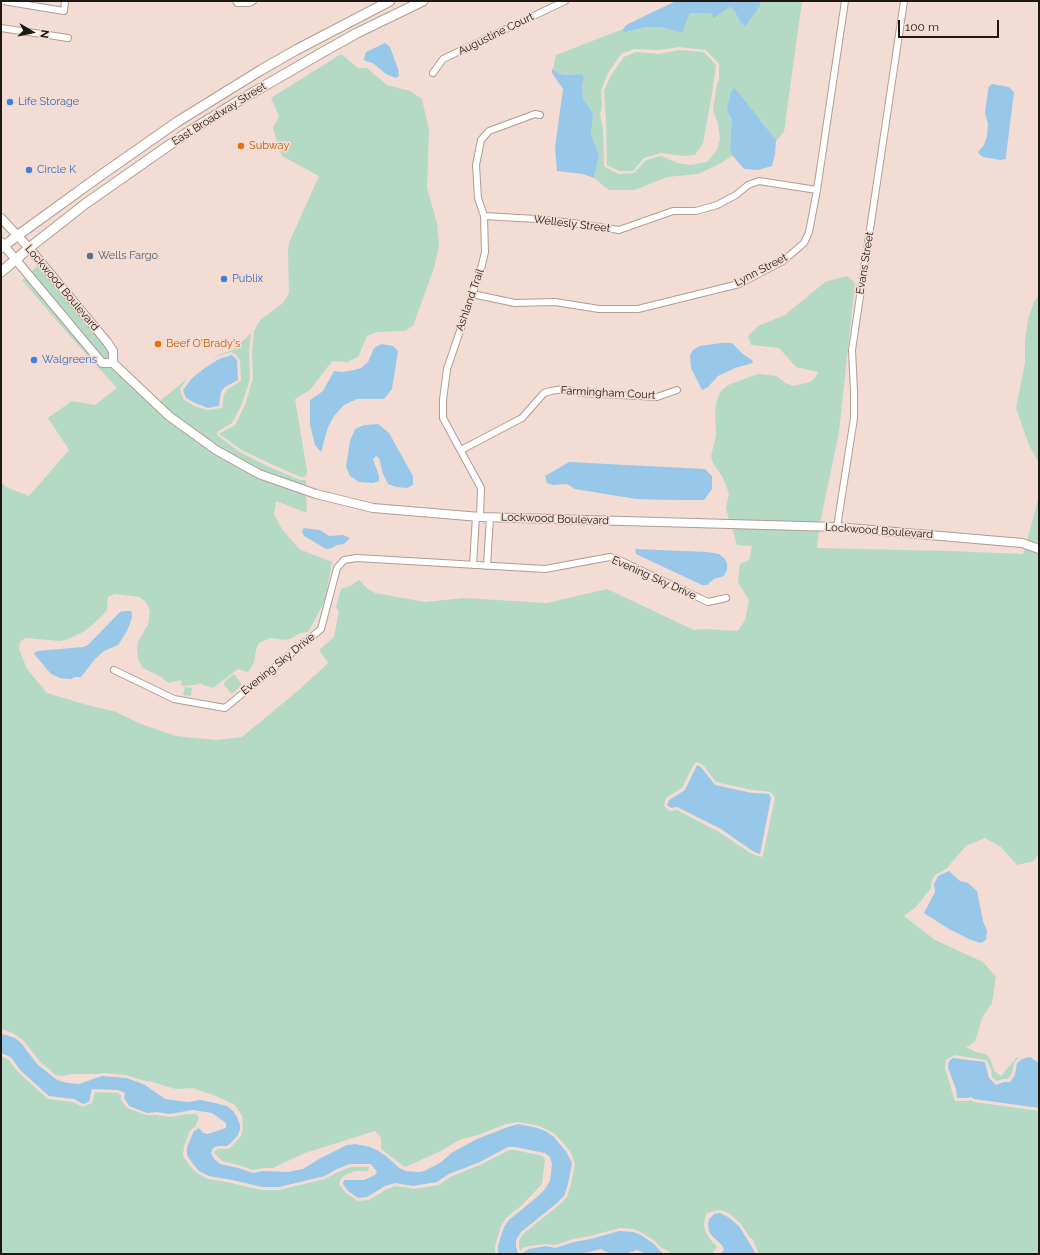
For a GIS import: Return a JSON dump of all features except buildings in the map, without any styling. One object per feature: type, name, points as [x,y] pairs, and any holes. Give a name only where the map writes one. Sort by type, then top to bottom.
[{"type":"main road","name":"East Broadway Street","points":[[2,246],[177,122],[290,53],[390,1]]},
{"type":"main road","name":"East Broadway Street","points":[[1,272],[85,204],[185,134],[253,92],[357,33],[423,1]]},
{"type":"main road","points":[[177,122],[185,134]]},
{"type":"street","points":[[3,1],[64,11],[65,1]]},
{"type":"street","points":[[236,1],[249,3],[253,1]]},
{"type":"street","name":"Augustine Court","points":[[433,73],[443,59],[565,1]]},
{"type":"street","name":"Lynn Street","points":[[472,294],[515,303],[556,302],[599,309],[638,309],[739,284],[783,261],[804,243],[809,232],[817,190],[845,1]]},
{"type":"street","name":"Evans Street","points":[[837,526],[854,418],[852,350],[904,1]]},
{"type":"street","points":[[1,28],[68,38]]},
{"type":"street","name":"Ashland Trail","points":[[478,516],[481,488],[444,418],[443,400],[447,369],[482,269],[486,252],[484,216],[478,198],[476,165],[481,140],[489,132],[535,114],[540,115]]},
{"type":"street","name":"Wellesly Street","points":[[484,216],[566,222],[619,230],[673,212],[696,210],[717,204],[736,195],[748,185],[759,181],[817,190]]},
{"type":"street","name":"Lockwood Boulevard","points":[[1,218],[29,248],[107,342],[113,351],[113,363]]},
{"type":"street","name":"Lockwood Boulevard","points":[[2,246],[16,259],[102,363],[113,363],[175,420],[216,450],[259,474],[316,494],[373,508],[490,517],[837,526],[1022,543],[1039,549]]},
{"type":"street","name":"Farmingham Court","points":[[461,450],[522,418],[544,393],[551,391],[562,389],[582,393],[657,398],[677,390]]},
{"type":"street","points":[[473,565],[478,516]]},
{"type":"street","points":[[487,566],[490,517]]},
{"type":"street","name":"Evening Sky Drive","points":[[114,670],[174,699],[225,708],[321,629],[337,568],[344,560],[357,558],[545,569],[610,557],[708,602],[726,598]]},
{"type":"green space","points":[[761,1],[802,1],[784,132],[776,141],[760,119],[728,110],[732,120],[730,147],[733,155],[721,163],[698,174],[667,177],[635,190],[609,190],[594,178],[599,155],[591,135],[593,113],[583,99],[582,87],[584,78],[575,74],[563,75],[553,69],[556,55],[623,29],[622,30],[626,32],[647,27],[661,27],[682,33],[690,13],[711,13],[730,7],[734,10],[740,22],[745,27],[760,6]],"holes":[[[679,47],[706,50],[719,64],[719,80],[713,110],[718,124],[720,139],[717,150],[707,162],[691,165],[677,163],[661,156],[646,160],[634,173],[618,174],[605,167],[603,129],[600,114],[602,106],[601,90],[608,73],[621,54],[634,49],[659,50]]]},
{"type":"green space","points":[[679,50],[704,52],[716,65],[703,143],[695,155],[685,156],[661,153],[644,158],[633,171],[619,171],[607,165],[604,91],[611,75],[624,57],[636,52],[659,54]]},
{"type":"green space","points":[[341,54],[358,68],[367,68],[387,85],[410,91],[422,99],[429,130],[427,188],[437,223],[439,245],[434,268],[413,326],[405,331],[377,332],[367,336],[358,357],[347,362],[332,361],[310,390],[295,399],[307,471],[306,476],[301,477],[242,450],[219,434],[235,425],[245,405],[253,379],[252,351],[254,331],[260,320],[283,303],[289,293],[289,243],[319,176],[282,156],[273,128],[279,116],[271,98]]},
{"type":"green space","points":[[38,265],[104,344],[109,352],[109,359],[104,359],[31,272]]},
{"type":"green space","points":[[847,276],[855,283],[839,432],[820,523],[729,520],[726,508],[729,493],[722,476],[713,463],[711,456],[716,436],[716,404],[720,392],[728,385],[758,374],[777,376],[785,383],[793,386],[810,382],[815,378],[818,372],[796,367],[779,348],[751,345],[748,336],[758,326],[785,315],[825,282]]},
{"type":"green space","points":[[26,277],[78,340],[211,452],[306,495],[307,513],[276,501],[274,514],[282,529],[299,549],[332,562],[325,600],[309,631],[300,633],[286,640],[270,638],[259,643],[254,662],[249,671],[247,672],[238,669],[213,688],[201,683],[182,686],[181,680],[169,683],[143,668],[138,659],[137,649],[138,642],[148,624],[150,611],[146,602],[139,597],[115,594],[108,597],[107,610],[100,618],[85,631],[68,639],[60,641],[25,638],[20,642],[19,649],[27,669],[47,693],[94,707],[114,711],[141,724],[176,736],[216,740],[242,737],[300,689],[327,664],[328,662],[319,650],[334,637],[339,611],[336,607],[341,589],[350,586],[359,580],[368,589],[375,593],[425,602],[464,598],[547,603],[607,589],[694,630],[707,629],[738,631],[745,620],[749,600],[738,582],[740,564],[749,560],[752,546],[737,545],[732,527],[819,530],[817,548],[1023,554],[1025,548],[1039,553],[1039,853],[1034,861],[1017,865],[1001,847],[985,838],[966,846],[946,869],[935,875],[931,883],[931,888],[916,907],[904,916],[935,940],[983,962],[996,977],[992,1003],[982,1018],[975,1042],[966,1047],[976,1052],[985,1054],[990,1058],[994,1071],[1001,1076],[1016,1058],[1019,1058],[1014,1062],[1012,1073],[1008,1079],[996,1081],[992,1077],[991,1069],[986,1060],[954,1055],[946,1060],[945,1068],[955,1101],[971,1100],[974,1102],[1039,1111],[1039,1254],[759,1254],[753,1240],[741,1224],[730,1214],[721,1210],[712,1211],[710,1213],[707,1212],[705,1218],[704,1225],[706,1233],[717,1246],[713,1253],[674,1254],[660,1247],[655,1241],[634,1229],[620,1228],[573,1239],[555,1245],[546,1244],[529,1246],[520,1251],[519,1241],[523,1234],[567,1197],[575,1164],[570,1151],[556,1135],[539,1126],[518,1122],[506,1124],[478,1135],[461,1139],[439,1152],[405,1167],[381,1149],[381,1138],[375,1131],[305,1153],[273,1168],[253,1170],[222,1161],[214,1153],[219,1149],[229,1149],[241,1136],[243,1129],[242,1116],[235,1105],[216,1096],[193,1088],[176,1089],[126,1075],[103,1073],[72,1074],[62,1076],[56,1075],[40,1062],[24,1041],[13,1033],[1,1029],[1,482],[6,487],[29,496],[69,450],[48,418],[72,401],[95,405],[117,388],[22,280]],"holes":[[[697,762],[704,766],[716,782],[752,790],[771,792],[775,798],[763,855],[761,857],[752,854],[719,832],[677,810],[670,811],[664,806],[666,798],[682,788],[694,764]]]},
{"type":"green space","points":[[1039,295],[1039,463],[1029,445],[1016,408],[1025,363],[1025,341],[1028,319],[1034,302]]},
{"type":"green space","points":[[251,333],[249,351],[250,379],[242,404],[232,423],[217,432],[217,435],[240,452],[267,466],[300,480],[306,480],[306,487],[261,470],[218,448],[172,413],[158,400],[160,401],[187,379],[180,389],[183,399],[194,406],[207,410],[222,408],[224,394],[228,389],[241,381],[240,360],[234,353],[231,352],[218,356],[211,361],[218,355],[233,350]]},
{"type":"green space","points":[[1039,490],[1039,546],[1027,541],[1037,504]]},
{"type":"green space","points":[[234,674],[242,685],[232,694],[224,685],[225,681]]},
{"type":"green space","points":[[185,687],[192,688],[191,696],[183,695]]},
{"type":"green space","points":[[1,1056],[9,1060],[18,1072],[48,1099],[73,1102],[83,1107],[92,1103],[95,1092],[117,1093],[121,1095],[121,1100],[127,1108],[146,1115],[171,1117],[196,1114],[199,1118],[195,1127],[190,1130],[184,1146],[183,1156],[197,1173],[208,1179],[261,1190],[279,1190],[325,1179],[351,1167],[369,1167],[368,1171],[356,1171],[345,1175],[341,1178],[339,1184],[346,1193],[358,1201],[369,1200],[387,1189],[396,1186],[414,1189],[439,1185],[450,1177],[482,1164],[509,1150],[515,1150],[543,1156],[545,1160],[542,1184],[522,1205],[506,1218],[501,1226],[495,1246],[495,1254],[1,1254]]},
{"type":"water","points":[[676,1],[761,1],[760,6],[745,27],[740,22],[734,10],[730,7],[714,18],[711,13],[690,13],[682,33],[661,27],[647,27],[626,32],[622,31],[626,25]]},
{"type":"water","points":[[385,43],[390,47],[398,69],[399,76],[396,78],[386,74],[373,63],[365,61],[364,59],[366,52]]},
{"type":"water","points":[[552,69],[563,75],[582,74],[584,78],[582,87],[583,99],[593,113],[591,135],[599,155],[594,178],[583,174],[557,171],[555,148],[563,89],[552,73]]},
{"type":"water","points":[[992,84],[1009,87],[1014,92],[1006,159],[1000,160],[983,157],[978,153],[984,145],[987,136],[988,124],[985,113],[988,90],[989,86]]},
{"type":"water","points":[[734,88],[776,140],[772,166],[758,170],[744,169],[732,155],[730,147],[732,120],[727,110],[731,92]]},
{"type":"water","points":[[732,343],[743,354],[752,360],[753,363],[735,368],[718,376],[708,387],[702,390],[691,368],[690,355],[693,350],[700,346]]},
{"type":"water","points":[[381,344],[393,346],[398,351],[392,389],[384,399],[357,399],[344,405],[334,416],[328,427],[321,452],[315,445],[310,425],[310,400],[323,391],[334,371],[343,372],[361,368],[368,362],[374,348]]},
{"type":"water","points":[[232,355],[237,360],[238,380],[225,387],[221,392],[219,406],[208,408],[186,398],[183,390],[192,378],[219,359]]},
{"type":"water","points":[[378,424],[389,433],[413,476],[413,485],[407,488],[396,487],[388,484],[383,474],[379,458],[376,456],[373,459],[379,476],[379,481],[373,483],[359,482],[350,476],[346,467],[350,441],[355,429],[364,425]]},
{"type":"water","points":[[569,462],[705,469],[712,476],[712,489],[704,500],[636,499],[575,489],[567,484],[553,485],[547,483],[545,476]]},
{"type":"water","points":[[304,528],[320,530],[329,536],[343,535],[350,538],[344,544],[326,549],[304,536],[302,531]]},
{"type":"water","points":[[635,549],[707,552],[719,554],[727,563],[727,570],[724,576],[714,579],[707,585],[702,585],[636,554]]},
{"type":"water","points":[[131,611],[132,618],[127,631],[118,645],[104,651],[95,659],[81,677],[71,679],[60,678],[51,674],[34,653],[38,651],[83,647],[88,645],[120,612]]},
{"type":"water","points":[[697,765],[701,767],[715,785],[752,793],[769,794],[771,798],[760,854],[754,852],[721,829],[677,807],[671,808],[667,805],[669,800],[685,790]]},
{"type":"water","points":[[949,871],[960,881],[968,883],[977,891],[983,921],[987,931],[986,940],[981,943],[971,940],[949,929],[924,913],[935,892],[934,884],[938,876]]},
{"type":"water","points":[[1,1034],[15,1038],[21,1043],[37,1064],[57,1080],[79,1084],[102,1076],[126,1078],[145,1085],[165,1099],[188,1102],[200,1100],[227,1106],[237,1117],[240,1125],[238,1135],[227,1146],[218,1146],[213,1148],[211,1153],[214,1159],[220,1164],[253,1173],[263,1171],[288,1172],[303,1169],[347,1145],[355,1144],[377,1150],[399,1168],[406,1171],[419,1172],[440,1163],[453,1152],[477,1139],[518,1124],[538,1128],[554,1137],[567,1153],[572,1163],[568,1184],[564,1196],[521,1232],[516,1240],[518,1254],[498,1254],[498,1246],[504,1227],[509,1220],[545,1189],[550,1181],[552,1164],[550,1157],[545,1153],[508,1147],[480,1162],[449,1174],[437,1182],[413,1186],[395,1183],[385,1186],[367,1197],[358,1198],[348,1191],[343,1184],[344,1180],[364,1180],[375,1175],[377,1172],[371,1164],[350,1164],[325,1176],[279,1187],[262,1187],[209,1176],[199,1171],[193,1164],[187,1155],[187,1147],[194,1131],[199,1128],[203,1133],[208,1134],[226,1128],[226,1123],[212,1113],[192,1110],[170,1114],[157,1112],[147,1113],[129,1106],[124,1098],[125,1093],[118,1090],[92,1089],[89,1102],[83,1104],[74,1099],[49,1096],[20,1070],[11,1057],[1,1053]]},
{"type":"water","points":[[1030,1057],[1039,1063],[1039,1108],[974,1099],[971,1097],[957,1098],[956,1089],[948,1068],[949,1061],[953,1058],[985,1062],[989,1078],[996,1085],[1004,1082],[1010,1082],[1015,1075],[1017,1063],[1022,1059]]},
{"type":"water","points":[[720,1213],[728,1217],[739,1226],[756,1254],[720,1254],[724,1250],[722,1245],[709,1232],[708,1224],[709,1219],[714,1214]]},
{"type":"water","points":[[619,1231],[633,1232],[641,1235],[654,1244],[663,1254],[646,1254],[637,1250],[625,1254],[611,1254],[601,1249],[581,1254],[521,1254],[529,1249],[546,1246],[555,1248]]},
{"type":"place","name":"Life Storage","points":[[10,102]]},
{"type":"place","name":"Subway","points":[[241,146]]},
{"type":"place","name":"Circle K","points":[[29,170]]},
{"type":"place","name":"Wells Fargo","points":[[90,256]]},
{"type":"place","name":"Publix","points":[[224,279]]},
{"type":"place","name":"Beef O'Brady's","points":[[158,344]]},
{"type":"place","name":"Walgreens","points":[[34,360]]}]
